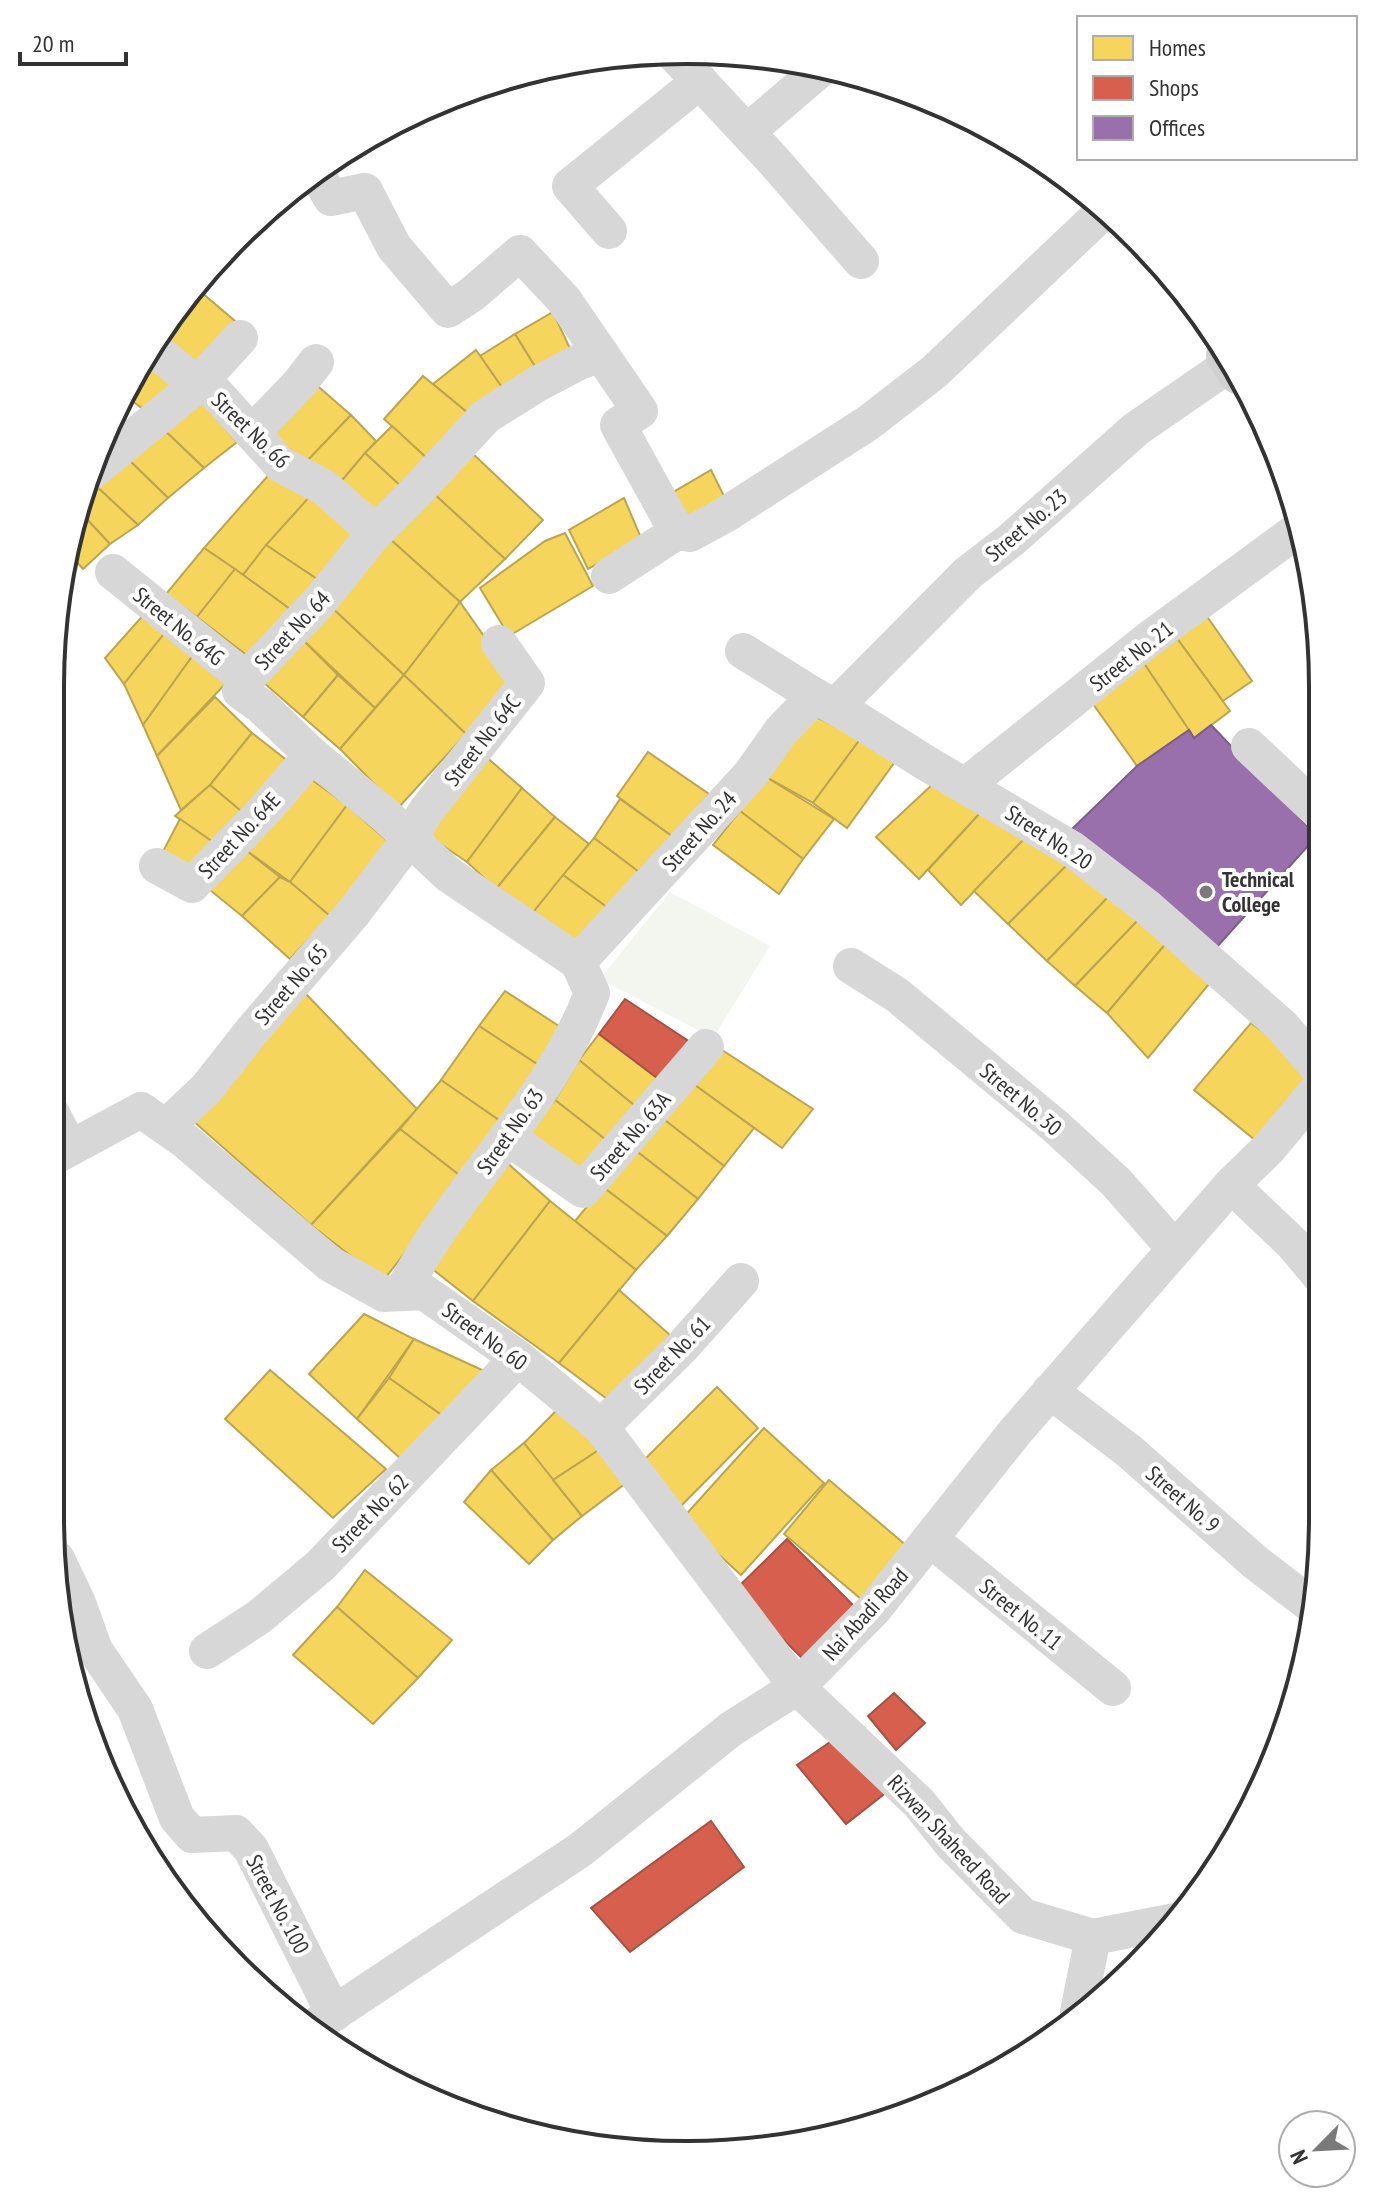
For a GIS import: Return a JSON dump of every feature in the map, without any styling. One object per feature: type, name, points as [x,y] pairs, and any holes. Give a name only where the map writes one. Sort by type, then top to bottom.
[{"type":"street","points":[[684,64],[861,261]]},
{"type":"street","points":[[747,132],[812,77]]},
{"type":"street","points":[[609,231],[570,186],[700,81]]},
{"type":"street","points":[[322,183],[331,198],[365,191],[394,247],[448,310],[471,295],[520,253],[564,300],[640,411],[618,425],[677,532]]},
{"type":"street","points":[[609,576],[677,532],[690,534],[725,515],[868,423],[934,372],[1097,218]]},
{"type":"street","points":[[160,354],[197,385],[240,338]]},
{"type":"street","name":"Street No. 64","points":[[578,962],[449,875],[261,706],[240,691],[246,679],[320,601],[375,532],[486,416],[539,383],[601,354]]},
{"type":"street","points":[[252,433],[316,362]]},
{"type":"street","name":"Street No. 23","points":[[825,701],[1136,429],[1222,369]]},
{"type":"street","name":"Street No. 66","points":[[107,459],[197,385],[212,389],[280,464],[325,488],[375,532]]},
{"type":"street","name":"Street No. 21","points":[[966,785],[1149,639],[1290,536]]},
{"type":"street","name":"Street No. 64G","points":[[113,572],[246,679]]},
{"type":"street","name":"Street No. 64C","points":[[410,838],[426,811],[527,683],[499,643]]},
{"type":"street","name":"Street No. 20","points":[[743,651],[1072,849],[1147,907],[1282,1026],[1309,1057]]},
{"type":"street","name":"Street No. 24","points":[[578,962],[750,775],[781,731],[825,701]]},
{"type":"street","points":[[1249,746],[1309,803]]},
{"type":"street","name":"Street No. 64E","points":[[157,866],[192,885],[262,813],[312,755]]},
{"type":"street","name":"Street No. 65","points":[[167,1126],[207,1088],[354,912],[410,838]]},
{"type":"street","name":"Street No. 63","points":[[401,1293],[435,1236],[507,1137],[579,1027],[592,993],[578,962]]},
{"type":"street","name":"Street No. 30","points":[[851,966],[897,995],[1055,1126],[1116,1182],[1175,1249]]},
{"type":"street","name":"Street No. 63A","points":[[507,1137],[583,1190],[706,1047]]},
{"type":"street","name":"Nai Abadi Road","points":[[322,2022],[580,1850],[731,1729],[797,1687],[874,1609],[1050,1391],[1309,1100]]},
{"type":"street","name":"Street No. 60","points":[[64,1151],[141,1110],[167,1126],[330,1264],[384,1294],[424,1292],[518,1358],[601,1427],[797,1687]]},
{"type":"street","points":[[1231,1185],[1309,1263]]},
{"type":"street","name":"Street No. 61","points":[[601,1427],[682,1347],[741,1281]]},
{"type":"street","name":"Street No. 62","points":[[207,1651],[259,1617],[320,1566],[518,1358]]},
{"type":"street","name":"Street No. 9","points":[[1050,1391],[1129,1451],[1255,1562],[1304,1600]]},
{"type":"street","name":"Street No. 11","points":[[930,1539],[1113,1688]]},
{"type":"street","name":"Street No. 100","points":[[67,1580],[95,1650],[135,1709],[177,1818],[192,1835],[236,1833],[251,1849],[322,2022]]},
{"type":"street","name":"Rizwan Shaheed Road","points":[[797,1687],[919,1803],[951,1843],[1023,1916],[1093,1937],[1159,1924]]},
{"type":"street","points":[[1080,2000],[1093,1937]]},
{"type":"shaded area","points":[[670,892],[770,946],[713,1038],[600,979]]},
{"type":"building: Homes","points":[[204,294],[235,321],[195,373],[165,348]]},
{"type":"building: Homes","points":[[553,312],[573,355],[539,373],[515,334]]},
{"type":"building: Homes","points":[[515,334],[539,373],[508,396],[480,356]]},
{"type":"building: Homes","points":[[476,350],[508,396],[474,418],[433,384]]},
{"type":"building: Homes","points":[[157,360],[178,378],[152,416],[133,401]]},
{"type":"building: Homes","points":[[423,376],[474,418],[431,462],[384,419]]},
{"type":"building: Homes","points":[[313,382],[351,415],[307,461],[268,435]]},
{"type":"building: Homes","points":[[194,393],[237,442],[204,468],[161,427]]},
{"type":"building: Homes","points":[[351,415],[376,441],[339,484],[307,461]]},
{"type":"building: Homes","points":[[392,426],[431,462],[405,490],[365,453]]},
{"type":"building: Homes","points":[[161,427],[204,468],[168,498],[126,457]]},
{"type":"building: Homes","points":[[471,452],[543,520],[505,559],[433,493]]},
{"type":"building: Homes","points":[[365,453],[405,490],[379,519],[339,484]]},
{"type":"building: Homes","points":[[126,457],[168,498],[138,525],[97,487]]},
{"type":"building: Homes","points":[[273,470],[312,494],[243,575],[204,548]]},
{"type":"building: Homes","points":[[711,470],[726,500],[679,526],[665,497]]},
{"type":"building: Homes","points":[[97,487],[138,525],[110,544],[87,519]]},
{"type":"building: Homes","points":[[433,493],[505,559],[460,602],[390,539]]},
{"type":"building: Homes","points":[[312,494],[360,532],[320,581],[266,545]]},
{"type":"building: Homes","points":[[624,498],[642,540],[588,569],[569,530]]},
{"type":"building: Homes","points":[[87,519],[110,544],[83,569],[77,562]]},
{"type":"building: Homes","points":[[565,533],[593,586],[509,636],[480,588],[545,541]]},
{"type":"building: Homes","points":[[390,539],[460,602],[404,675],[330,606]]},
{"type":"building: Homes","points":[[266,545],[320,581],[294,612],[243,575]]},
{"type":"building: Homes","points":[[204,548],[235,569],[197,617],[166,594]]},
{"type":"building: Homes","points":[[235,569],[294,612],[253,660],[197,617]]},
{"type":"building: Homes","points":[[460,602],[514,679],[466,734],[404,675]]},
{"type":"building: Homes","points":[[330,606],[404,675],[375,708],[302,639]]},
{"type":"building: Homes","points":[[146,612],[168,629],[124,684],[105,658]]},
{"type":"building: Homes","points":[[1206,615],[1252,681],[1223,701],[1176,637]]},
{"type":"building: Homes","points":[[168,629],[196,651],[143,725],[124,684]]},
{"type":"building: Homes","points":[[1176,637],[1230,711],[1194,738],[1143,662]]},
{"type":"building: Homes","points":[[302,639],[338,675],[303,717],[264,683]]},
{"type":"building: Homes","points":[[196,651],[229,680],[157,756],[143,725]]},
{"type":"building: Homes","points":[[1143,662],[1189,730],[1137,766],[1093,704]]},
{"type":"building: Homes","points":[[338,675],[375,708],[340,749],[303,717]]},
{"type":"building: Homes","points":[[404,675],[466,734],[398,808],[340,749]]},
{"type":"building: Homes","points":[[215,697],[252,733],[210,785],[181,810],[157,756]]},
{"type":"building: Homes","points":[[812,715],[861,738],[813,803],[766,777]]},
{"type":"building: Homes","points":[[252,733],[289,762],[247,816],[210,785]]},
{"type":"building: Homes","points":[[861,738],[897,759],[847,828],[813,803]]},
{"type":"building: Homes","points":[[648,752],[709,794],[673,837],[617,796]]},
{"type":"building: Homes","points":[[484,755],[522,788],[467,862],[427,835]]},
{"type":"building: Homes","points":[[305,775],[347,805],[290,882],[243,848]]},
{"type":"building: Homes","points":[[766,777],[834,819],[803,859],[740,811]]},
{"type":"building: Homes","points":[[934,783],[981,812],[919,879],[876,837]]},
{"type":"building: Homes","points":[[210,785],[247,816],[220,847],[175,816]]},
{"type":"building: Homes","points":[[522,788],[555,817],[496,889],[467,862]]},
{"type":"building: Homes","points":[[620,799],[673,837],[639,872],[594,838]]},
{"type":"building: Homes","points":[[347,805],[393,846],[330,916],[290,882]]},
{"type":"building: Homes","points":[[740,811],[803,859],[779,894],[713,845]]},
{"type":"building: Homes","points":[[981,812],[1025,838],[961,905],[928,870]]},
{"type":"building: Homes","points":[[555,817],[589,844],[531,915],[496,889]]},
{"type":"building: Homes","points":[[180,819],[220,847],[193,877],[159,859]]},
{"type":"building: Homes","points":[[594,838],[639,872],[608,908],[563,875]]},
{"type":"building: Homes","points":[[1025,838],[1068,864],[1008,924],[974,891]]},
{"type":"building: Homes","points":[[243,848],[280,877],[242,916],[205,886]]},
{"type":"building: Homes","points":[[1068,864],[1110,895],[1047,961],[1008,924]]},
{"type":"building: Homes","points":[[563,875],[608,908],[576,947],[531,915]]},
{"type":"building: Homes","points":[[280,877],[330,916],[290,959],[242,916]]},
{"type":"building: Homes","points":[[1110,895],[1140,918],[1075,986],[1047,961]]},
{"type":"building: Homes","points":[[1140,918],[1168,941],[1107,1013],[1075,986]]},
{"type":"building: Homes","points":[[1168,941],[1209,984],[1148,1058],[1107,1013]]},
{"type":"building: Homes","points":[[505,991],[562,1028],[540,1066],[479,1026]]},
{"type":"building: Homes","points":[[304,992],[417,1109],[311,1225],[192,1120]]},
{"type":"building: Homes","points":[[1251,1023],[1309,1066],[1309,1087],[1261,1145],[1194,1090]]},
{"type":"building: Homes","points":[[479,1026],[540,1066],[503,1123],[441,1080]]},
{"type":"building: Homes","points":[[599,1034],[661,1081],[640,1110],[579,1060]]},
{"type":"building: Homes","points":[[722,1050],[813,1109],[782,1148],[692,1083]]},
{"type":"building: Homes","points":[[579,1060],[640,1110],[610,1143],[555,1100]]},
{"type":"building: Homes","points":[[441,1080],[503,1123],[463,1178],[400,1129]]},
{"type":"building: Homes","points":[[692,1083],[754,1128],[724,1166],[662,1118]]},
{"type":"building: Homes","points":[[555,1100],[610,1143],[581,1177],[525,1134]]},
{"type":"building: Homes","points":[[662,1118],[724,1166],[698,1199],[635,1150]]},
{"type":"building: Homes","points":[[400,1129],[463,1178],[383,1281],[311,1225]]},
{"type":"building: Homes","points":[[635,1150],[698,1199],[667,1236],[603,1187]]},
{"type":"building: Homes","points":[[505,1161],[550,1201],[473,1301],[431,1268]]},
{"type":"building: Homes","points":[[603,1187],[667,1236],[636,1270],[575,1221]]},
{"type":"building: Homes","points":[[550,1201],[636,1270],[559,1363],[473,1301]]},
{"type":"building: Homes","points":[[619,1290],[670,1335],[611,1402],[559,1363]]},
{"type":"building: Homes","points":[[364,1314],[414,1339],[357,1419],[309,1374]]},
{"type":"building: Homes","points":[[414,1339],[515,1385],[467,1433],[389,1378]]},
{"type":"building: Homes","points":[[270,1370],[386,1469],[333,1518],[225,1419]]},
{"type":"building: Homes","points":[[389,1378],[467,1433],[423,1479],[357,1419]]},
{"type":"building: Homes","points":[[717,1387],[758,1428],[681,1506],[640,1464]]},
{"type":"building: Homes","points":[[563,1404],[605,1446],[553,1480],[524,1443]]},
{"type":"building: Homes","points":[[764,1428],[824,1483],[741,1575],[681,1520]]},
{"type":"building: Homes","points":[[524,1443],[582,1516],[553,1540],[491,1470]]},
{"type":"building: Homes","points":[[605,1446],[634,1477],[582,1516],[553,1480]]},
{"type":"building: Homes","points":[[491,1470],[553,1540],[529,1564],[464,1502]]},
{"type":"building: Homes","points":[[829,1480],[907,1546],[861,1599],[784,1534]]},
{"type":"building: Homes","points":[[365,1570],[452,1640],[418,1678],[337,1607]]},
{"type":"building: Homes","points":[[337,1607],[418,1678],[373,1724],[293,1655]]},
{"type":"building: Shops","points":[[625,999],[693,1044],[661,1081],[599,1034]]},
{"type":"building: Shops","points":[[787,1539],[854,1606],[802,1658],[734,1591]]},
{"type":"building: Shops","points":[[894,1693],[925,1723],[896,1750],[868,1716]]},
{"type":"building: Shops","points":[[843,1733],[888,1791],[846,1824],[797,1765]]},
{"type":"building: Shops","points":[[711,1821],[744,1867],[630,1952],[591,1908]]},
{"type":"building: Offices","name":"Technical College","points":[[1211,725],[1309,828],[1309,845],[1215,949],[1071,830],[1137,766],[1189,730],[1194,738]]},
{"type":"place","name":"Technical College","points":[[1206,892]]}]
